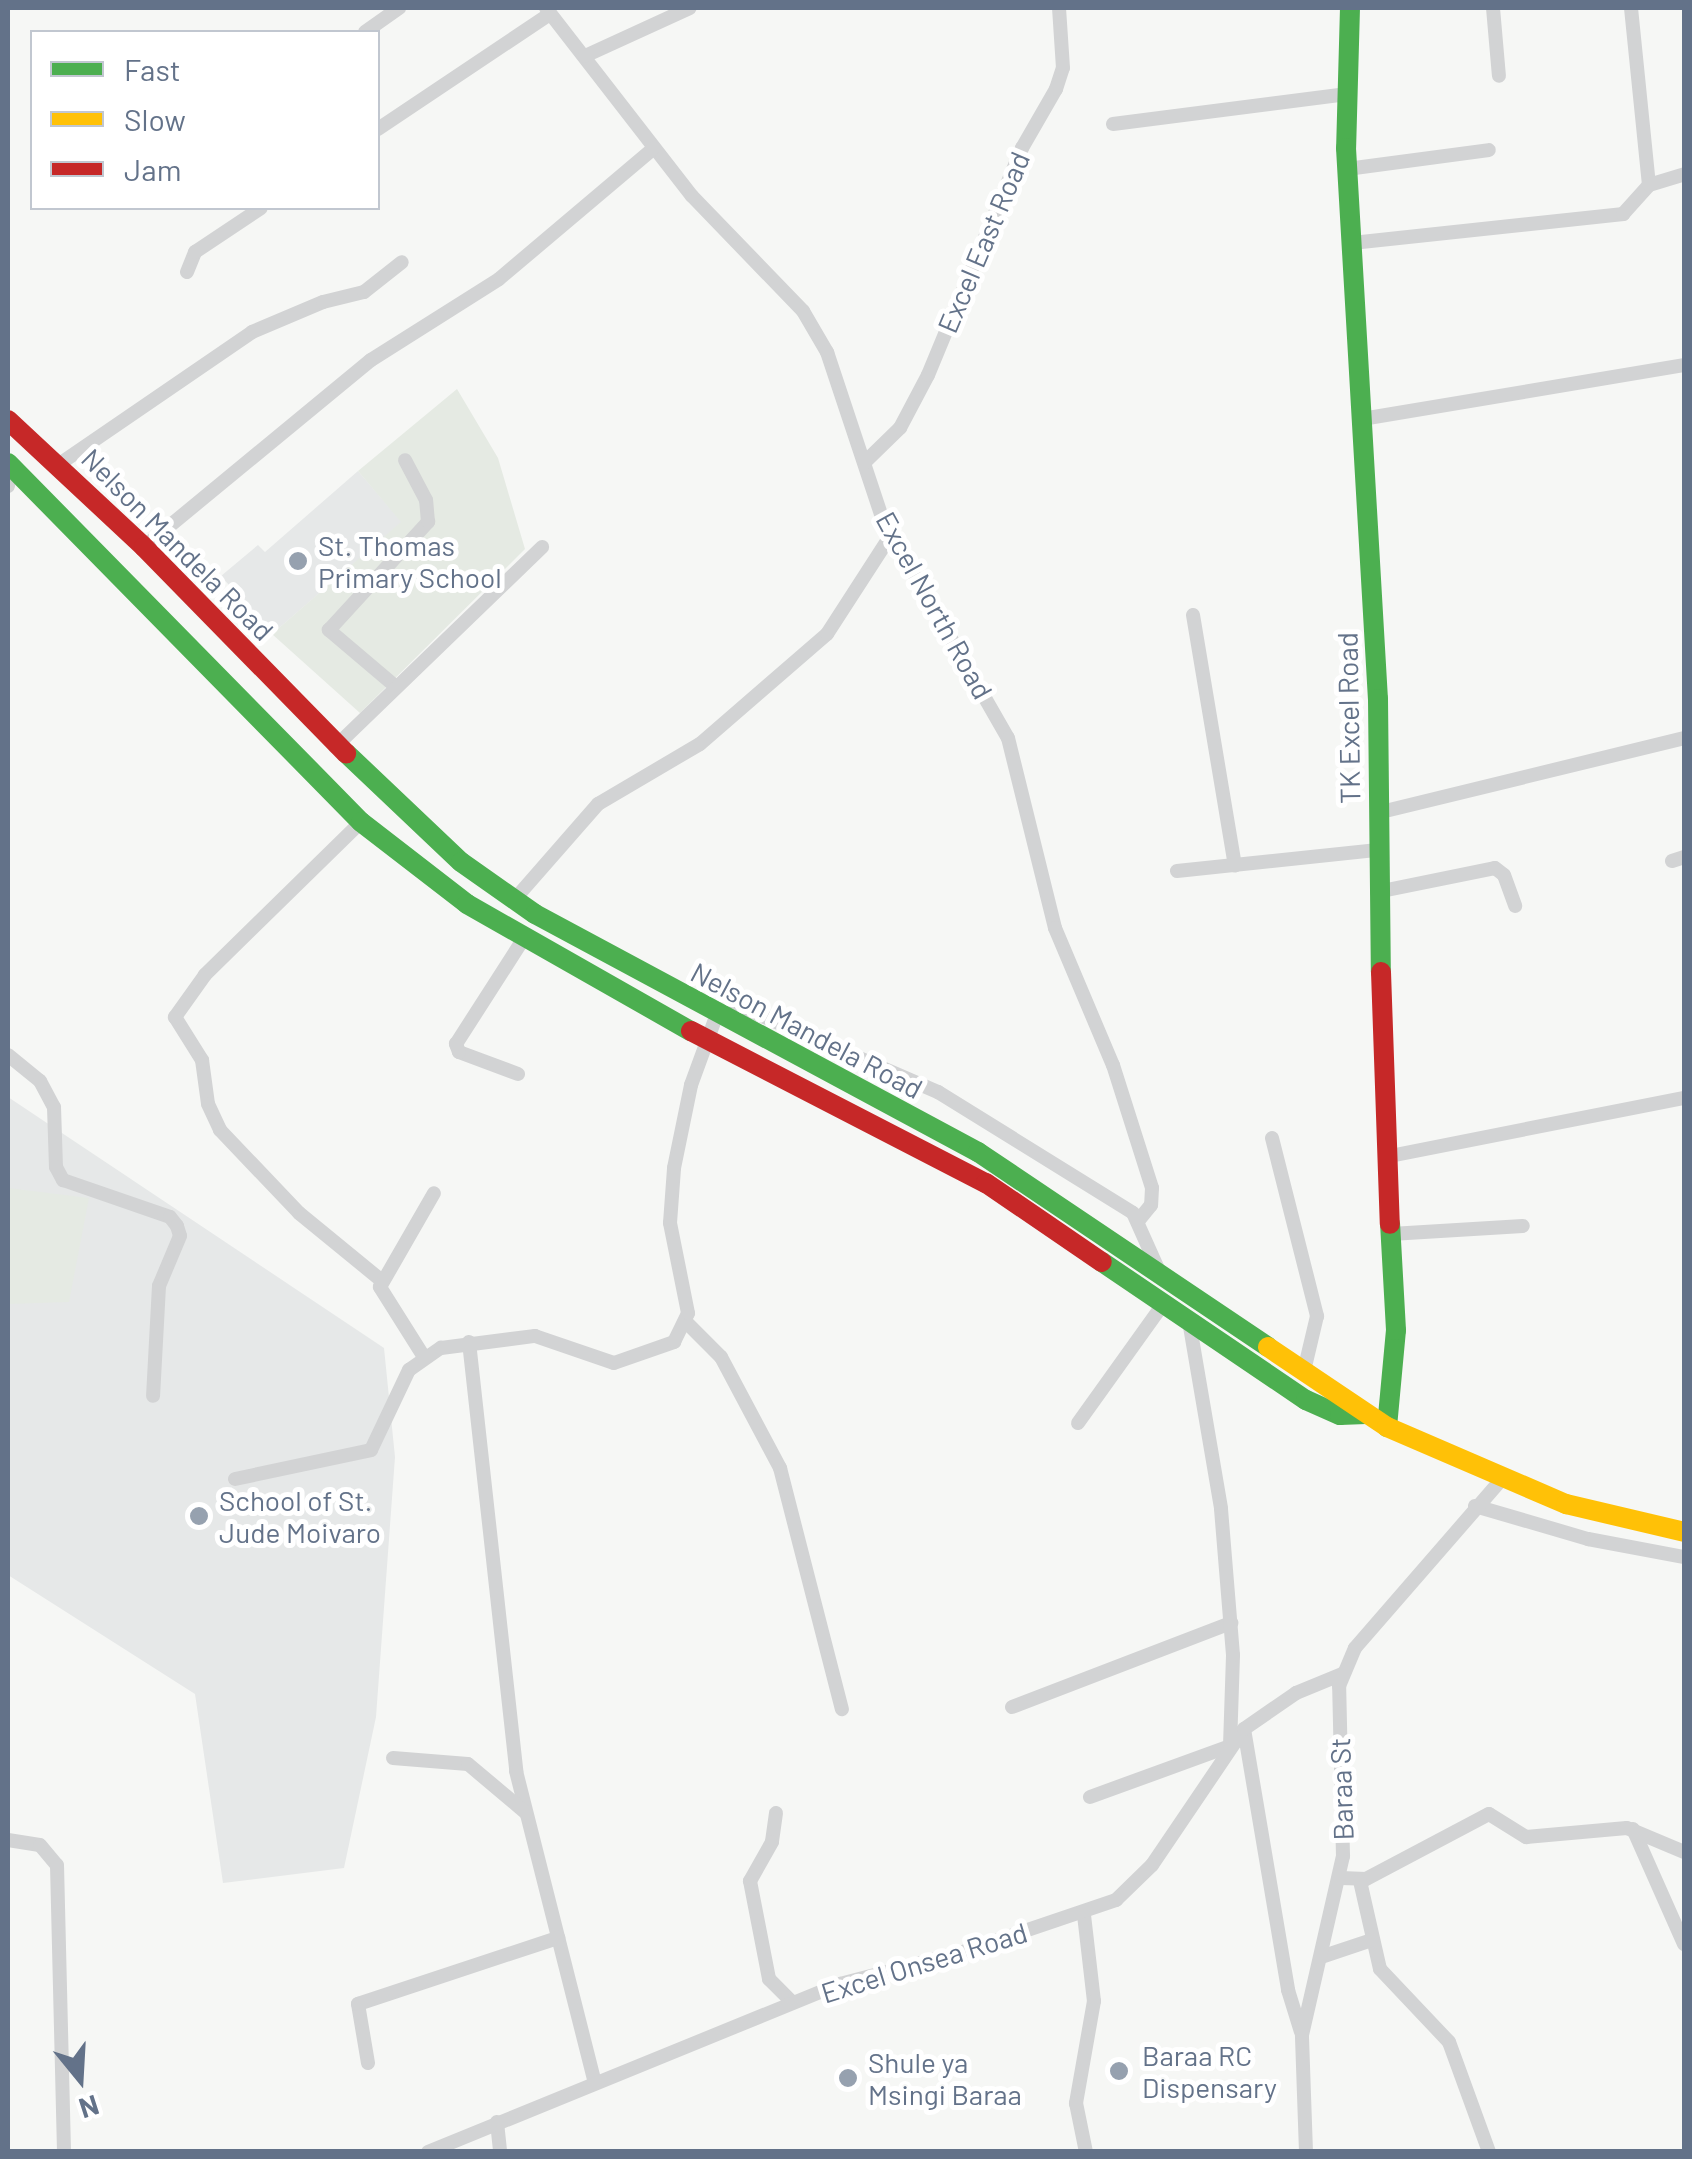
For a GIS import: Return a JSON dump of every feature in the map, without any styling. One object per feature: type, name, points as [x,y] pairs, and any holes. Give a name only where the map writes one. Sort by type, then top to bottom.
[{"type":"street","points":[[368,30],[398,8]]},
{"type":"street","points":[[585,56],[690,8]]},
{"type":"street","name":"Excel East Road","points":[[865,462],[900,428],[928,375],[1022,148],[1056,89],[1062,68],[1059,8]]},
{"type":"street","name":"TK Excel Road","points":[[1350,8],[1347,169],[1378,699],[1377,892],[1396,1366],[1387,1427]]},
{"type":"street","points":[[1493,8],[1499,76]]},
{"type":"street","points":[[1631,8],[1649,185]]},
{"type":"street","points":[[380,127],[548,10]]},
{"type":"street","name":"Excel North Road","points":[[548,10],[653,149],[716,224],[803,311],[834,370],[890,535],[1008,738],[1055,928],[1113,1065],[1152,1188],[1151,1205],[1139,1220]]},
{"type":"street","points":[[1113,124],[1348,94]]},
{"type":"street","points":[[144,547],[371,360],[491,284],[653,149]]},
{"type":"street","points":[[1347,169],[1489,150]]},
{"type":"street","points":[[1352,243],[1623,214],[1649,185],[1684,174]]},
{"type":"street","points":[[187,272],[195,252],[258,210]]},
{"type":"street","points":[[58,465],[252,332],[322,302],[364,292],[402,262]]},
{"type":"street","points":[[1362,419],[1684,366]]},
{"type":"street","name":"Nelson Mandela Road","points":[[8,420],[144,547],[336,746],[461,862],[514,900],[978,1152],[1387,1427],[1566,1504],[1684,1532]]},
{"type":"street","points":[[395,686],[329,630],[428,522],[426,500],[406,460]]},
{"type":"street","points":[[9,472],[362,822],[522,941],[986,1183],[1161,1307],[1306,1400],[1340,1415],[1366,1414]]},
{"type":"street","points":[[514,900],[598,804],[700,744],[827,634],[890,535]]},
{"type":"street","points":[[336,746],[542,547]]},
{"type":"street","points":[[1193,615],[1235,865]]},
{"type":"street","points":[[1377,813],[1684,738]]},
{"type":"street","points":[[362,822],[204,975],[176,1017],[202,1060],[208,1104],[220,1130],[300,1213],[382,1281]]},
{"type":"street","points":[[1177,872],[1378,850]]},
{"type":"street","points":[[1377,892],[1495,868],[1514,906]]},
{"type":"street","points":[[518,1074],[459,1052],[456,1044],[522,941]]},
{"type":"street","points":[[842,1708],[780,1468],[721,1357],[688,1323],[670,1224],[674,1168],[708,1038],[718,1014],[753,1012],[910,1076],[1090,1182],[1139,1220],[1160,1271]]},
{"type":"street","points":[[8,1056],[40,1081],[54,1108],[56,1167],[63,1180],[170,1217],[177,1226],[180,1236],[159,1286],[153,1396]]},
{"type":"street","points":[[1385,1157],[1684,1098]]},
{"type":"street","points":[[1272,1138],[1318,1316],[1304,1371]]},
{"type":"street","points":[[424,1356],[383,1300],[382,1281],[434,1193]]},
{"type":"street","points":[[1390,1234],[1523,1226]]},
{"type":"street","points":[[1078,1423],[1161,1307]]},
{"type":"street","points":[[236,1480],[371,1450],[404,1377],[424,1356],[469,1342],[535,1336],[614,1363],[674,1342],[688,1323]]},
{"type":"street","points":[[1090,1797],[1230,1746],[1231,1623],[1216,1469],[1190,1326]]},
{"type":"street","points":[[469,1342],[507,1707],[525,1813],[595,2083]]},
{"type":"street","points":[[1342,1674],[1365,1636],[1502,1479]]},
{"type":"street","points":[[1476,1506],[1588,1540],[1684,1557]]},
{"type":"street","points":[[1012,1707],[1231,1623]]},
{"type":"street","name":"Excel Onsea Road","points":[[428,2152],[792,2002],[1084,1915],[1134,1887],[1244,1729],[1296,1692],[1342,1674]]},
{"type":"street","name":"Baraa St","points":[[1306,2152],[1302,2035],[1340,1878],[1342,1674]]},
{"type":"street","points":[[1244,1729],[1288,1990],[1302,2035]]},
{"type":"street","points":[[394,1758],[468,1764],[525,1813]]},
{"type":"street","points":[[776,1813],[772,1842],[750,1881],[769,1978],[792,2002]]},
{"type":"street","points":[[1340,1878],[1360,1881],[1482,1815],[1526,1837],[1633,1829],[1684,1852]]},
{"type":"street","points":[[1633,1829],[1684,1944]]},
{"type":"street","points":[[8,1840],[40,1845],[56,1865],[64,2152]]},
{"type":"street","points":[[1360,1881],[1384,1977],[1449,2042],[1489,2152]]},
{"type":"street","points":[[1084,1915],[1094,2001],[1076,2104],[1086,2152]]},
{"type":"street","points":[[368,2064],[356,2010],[363,2000],[558,1938]]},
{"type":"street","points":[[1321,1957],[1372,1940]]},
{"type":"street","points":[[497,2122],[500,2152]]},
{"type":"shaded area","points":[[457,389],[498,458],[525,549],[360,713],[272,634],[401,522],[358,471]]},
{"type":"shaded area","name":"St. Thomas Primary School","points":[[358,471],[402,522],[272,634],[221,576],[258,545],[265,552]]},
{"type":"shaded area","name":"School of St. Jude Moivaro","points":[[8,1097],[384,1348],[395,1457],[376,1717],[344,1868],[223,1883],[195,1694],[8,1575]]},
{"type":"shaded area","points":[[8,1188],[89,1198],[69,1302],[8,1304]]},
{"type":"traffic: fast","points":[[1350,8],[1346,148],[1378,699],[1381,972]]},
{"type":"traffic: fast","points":[[8,463],[361,822],[467,904],[691,1031]]},
{"type":"traffic: fast","points":[[346,753],[461,862],[535,914],[978,1152],[1268,1347]]},
{"type":"traffic: fast","points":[[1387,1427],[1396,1330],[1390,1224]]},
{"type":"traffic: fast","points":[[1102,1262],[1306,1400],[1340,1415],[1366,1414]]},
{"type":"traffic: slow","points":[[1268,1347],[1387,1427],[1566,1504],[1684,1532]]},
{"type":"traffic: jam","points":[[8,420],[144,547],[346,753]]},
{"type":"traffic: jam","points":[[1381,972],[1390,1224]]},
{"type":"traffic: jam","points":[[691,1031],[986,1183],[1102,1262]]},
{"type":"place","name":"St. Thomas Primary School","points":[[298,561]]},
{"type":"place","name":"School of St. Jude Moivaro","points":[[199,1516]]},
{"type":"place","name":"Baraa RC Dispensary","points":[[1119,2071]]},
{"type":"place","name":"Shule ya Msingi Baraa","points":[[848,2078]]}]
